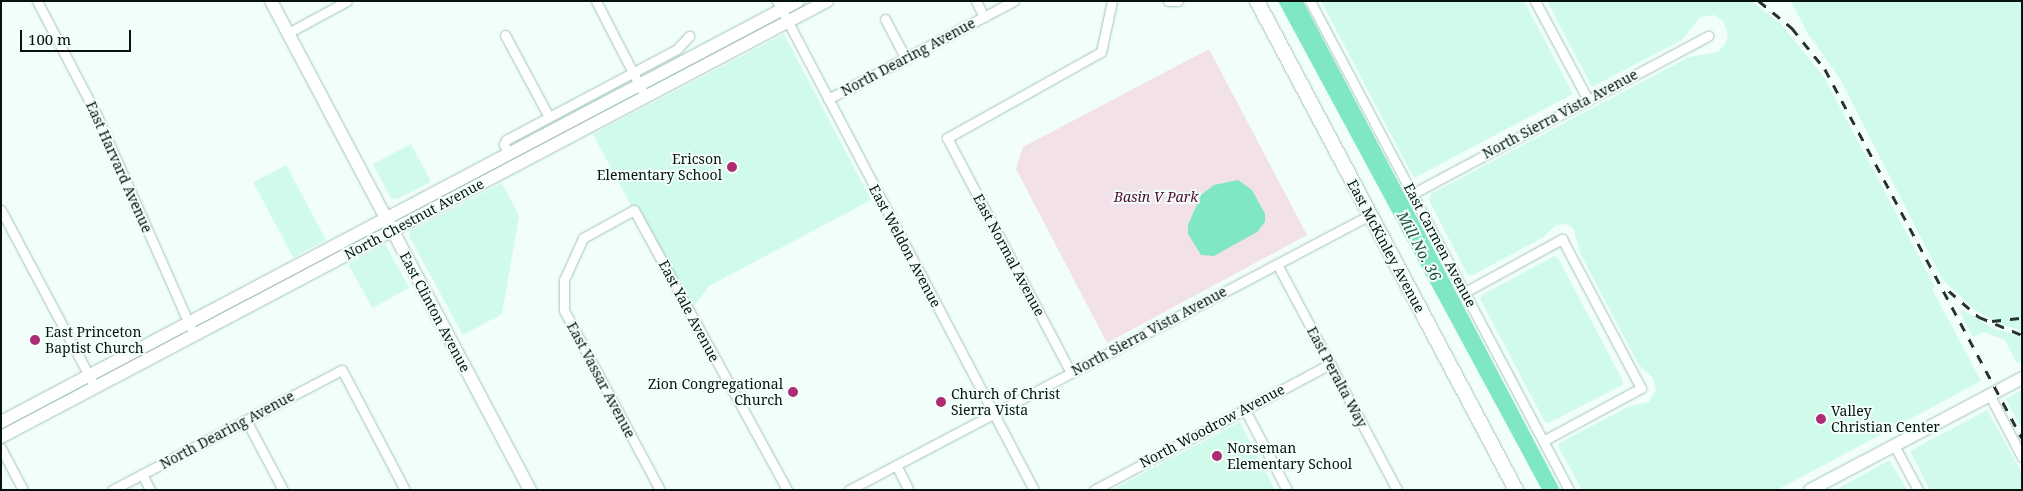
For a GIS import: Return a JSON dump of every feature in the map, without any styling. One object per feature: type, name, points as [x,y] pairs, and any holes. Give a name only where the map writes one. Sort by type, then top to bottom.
[{"type":"main road","name":"East Clinton Avenue","points":[[271,1],[530,490]]},
{"type":"main road","name":"North Chestnut Avenue","points":[[1,422],[639,85],[779,6],[798,1]]},
{"type":"main road","name":"North Chestnut Avenue","points":[[1,437],[827,1]]},
{"type":"main road","name":"East McKinley Avenue","points":[[1257,1],[1516,490]]},
{"type":"main road","points":[[1810,490],[2022,378]]},
{"type":"street","name":"East Harvard Avenue","points":[[37,1],[100,123],[194,335]]},
{"type":"street","points":[[288,33],[347,1]]},
{"type":"street","points":[[596,1],[646,97]]},
{"type":"street","points":[[976,1],[984,17]]},
{"type":"street","name":"North Dearing Avenue","points":[[828,99],[1014,1]]},
{"type":"street","name":"East Normal Avenue","points":[[1071,373],[947,138],[1101,52],[1112,1]]},
{"type":"street","points":[[1168,1],[1178,1]]},
{"type":"street","name":"East Carmen Avenue","points":[[1310,1],[1569,490]]},
{"type":"street","points":[[1536,1],[1588,100]]},
{"type":"street","name":"East Weldon Avenue","points":[[779,6],[1034,490]]},
{"type":"street","points":[[885,19],[906,58]]},
{"type":"street","points":[[506,35],[549,116]]},
{"type":"street","points":[[508,154],[505,141],[681,46],[689,36]]},
{"type":"street","name":"North Sierra Vista Avenue","points":[[1412,194],[1708,36]]},
{"type":"street","points":[[1,210],[96,387]]},
{"type":"street","name":"East Vassar Avenue","points":[[634,210],[582,238],[564,280],[564,310],[660,490]]},
{"type":"street","name":"East Yale Avenue","points":[[634,210],[787,490]]},
{"type":"street","name":"North Sierra Vista Avenue","points":[[849,490],[1370,215]]},
{"type":"street","points":[[1465,292],[1562,238],[1641,388],[1543,441]]},
{"type":"street","name":"East Peralta Way","points":[[1277,264],[1396,490]]},
{"type":"street","name":"North Woodrow Avenue","points":[[1094,490],[1244,408],[1330,364]]},
{"type":"street","name":"North Dearing Avenue","points":[[112,490],[342,370],[405,490]]},
{"type":"street","points":[[1989,394],[2022,457]]},
{"type":"street","points":[[1244,408],[1287,490]]},
{"type":"street","points":[[246,420],[283,490]]},
{"type":"street","points":[[1894,445],[1918,490]]},
{"type":"street","points":[[1,448],[23,490]]},
{"type":"street","points":[[896,465],[909,490]]},
{"type":"street","points":[[142,474],[150,490]]},
{"type":"shaded area","points":[[1321,1],[1524,1],[1573,94],[1414,178]]},
{"type":"shaded area","points":[[1547,1],[1751,1],[1780,23],[1824,77],[1935,287],[1932,289],[1981,381],[1777,490],[1582,490],[1558,446],[1559,443],[1630,406],[1649,402],[1656,390],[1653,378],[1639,365],[1580,253],[1574,229],[1567,224],[1556,225],[1542,238],[1471,276],[1467,274],[1429,200],[1431,194],[1689,57],[1718,52],[1726,43],[1728,34],[1723,21],[1715,15],[1700,17],[1682,40],[1592,87]]},
{"type":"shaded area","points":[[1791,1],[2022,1],[2022,331],[2001,324],[1975,310],[1942,279],[1839,77],[1808,34]]},
{"type":"shaded area","name":"Ericson Elementary School","points":[[784,34],[871,200],[709,286],[695,305],[686,310],[593,134]]},
{"type":"shaded area","points":[[411,144],[431,182],[397,199],[391,198],[373,164]]},
{"type":"shaded area","points":[[286,165],[326,240],[293,257],[253,182]]},
{"type":"shaded area","points":[[502,183],[519,216],[502,314],[463,335],[409,236],[410,231]]},
{"type":"shaded area","points":[[385,244],[409,288],[373,308],[348,264]]},
{"type":"shaded area","points":[[1554,256],[1558,258],[1623,381],[1622,385],[1549,423],[1545,422],[1480,299],[1482,295]]},
{"type":"shaded area","points":[[1963,310],[1992,328],[2022,337],[2022,361],[2017,363],[2005,340],[1984,332],[1973,337],[1960,312]]},
{"type":"shaded area","points":[[2022,390],[2022,429],[2006,399]]},
{"type":"shaded area","points":[[1987,410],[2022,473],[2022,490],[1930,490],[1910,451]]},
{"type":"shaded area","name":"Norseman Elementary School","points":[[1240,422],[1275,490],[1112,490]]},
{"type":"shaded area","points":[[1888,461],[1890,461],[1907,490],[1835,490]]},
{"type":"green space","name":"Basin V Park","points":[[1209,49],[1307,235],[1107,343],[1016,169],[1023,147]]},
{"type":"water","name":"Mill No. 36","points":[[1278,1],[1303,1],[1560,490],[1542,490]]},
{"type":"water","points":[[1238,180],[1252,190],[1265,214],[1265,222],[1257,232],[1214,256],[1201,255],[1188,234],[1188,225],[1201,195],[1214,185]]},
{"type":"railway","points":[[1759,1],[1792,28],[1825,69],[2022,438]]},
{"type":"railway","points":[[1949,291],[1979,317],[2022,335]]},
{"type":"railway","points":[[1992,321],[2022,318]]},
{"type":"place","name":"Ericson Elementary School","points":[[732,167]]},
{"type":"place","name":"East Princeton Baptist Church","points":[[35,340]]},
{"type":"place","name":"Zion Congregational Church","points":[[793,392]]},
{"type":"place","name":"Church of Christ Sierra Vista","points":[[941,402]]},
{"type":"place","name":"Valley Christian Center","points":[[1821,419]]},
{"type":"place","name":"Norseman Elementary School","points":[[1217,456]]}]
